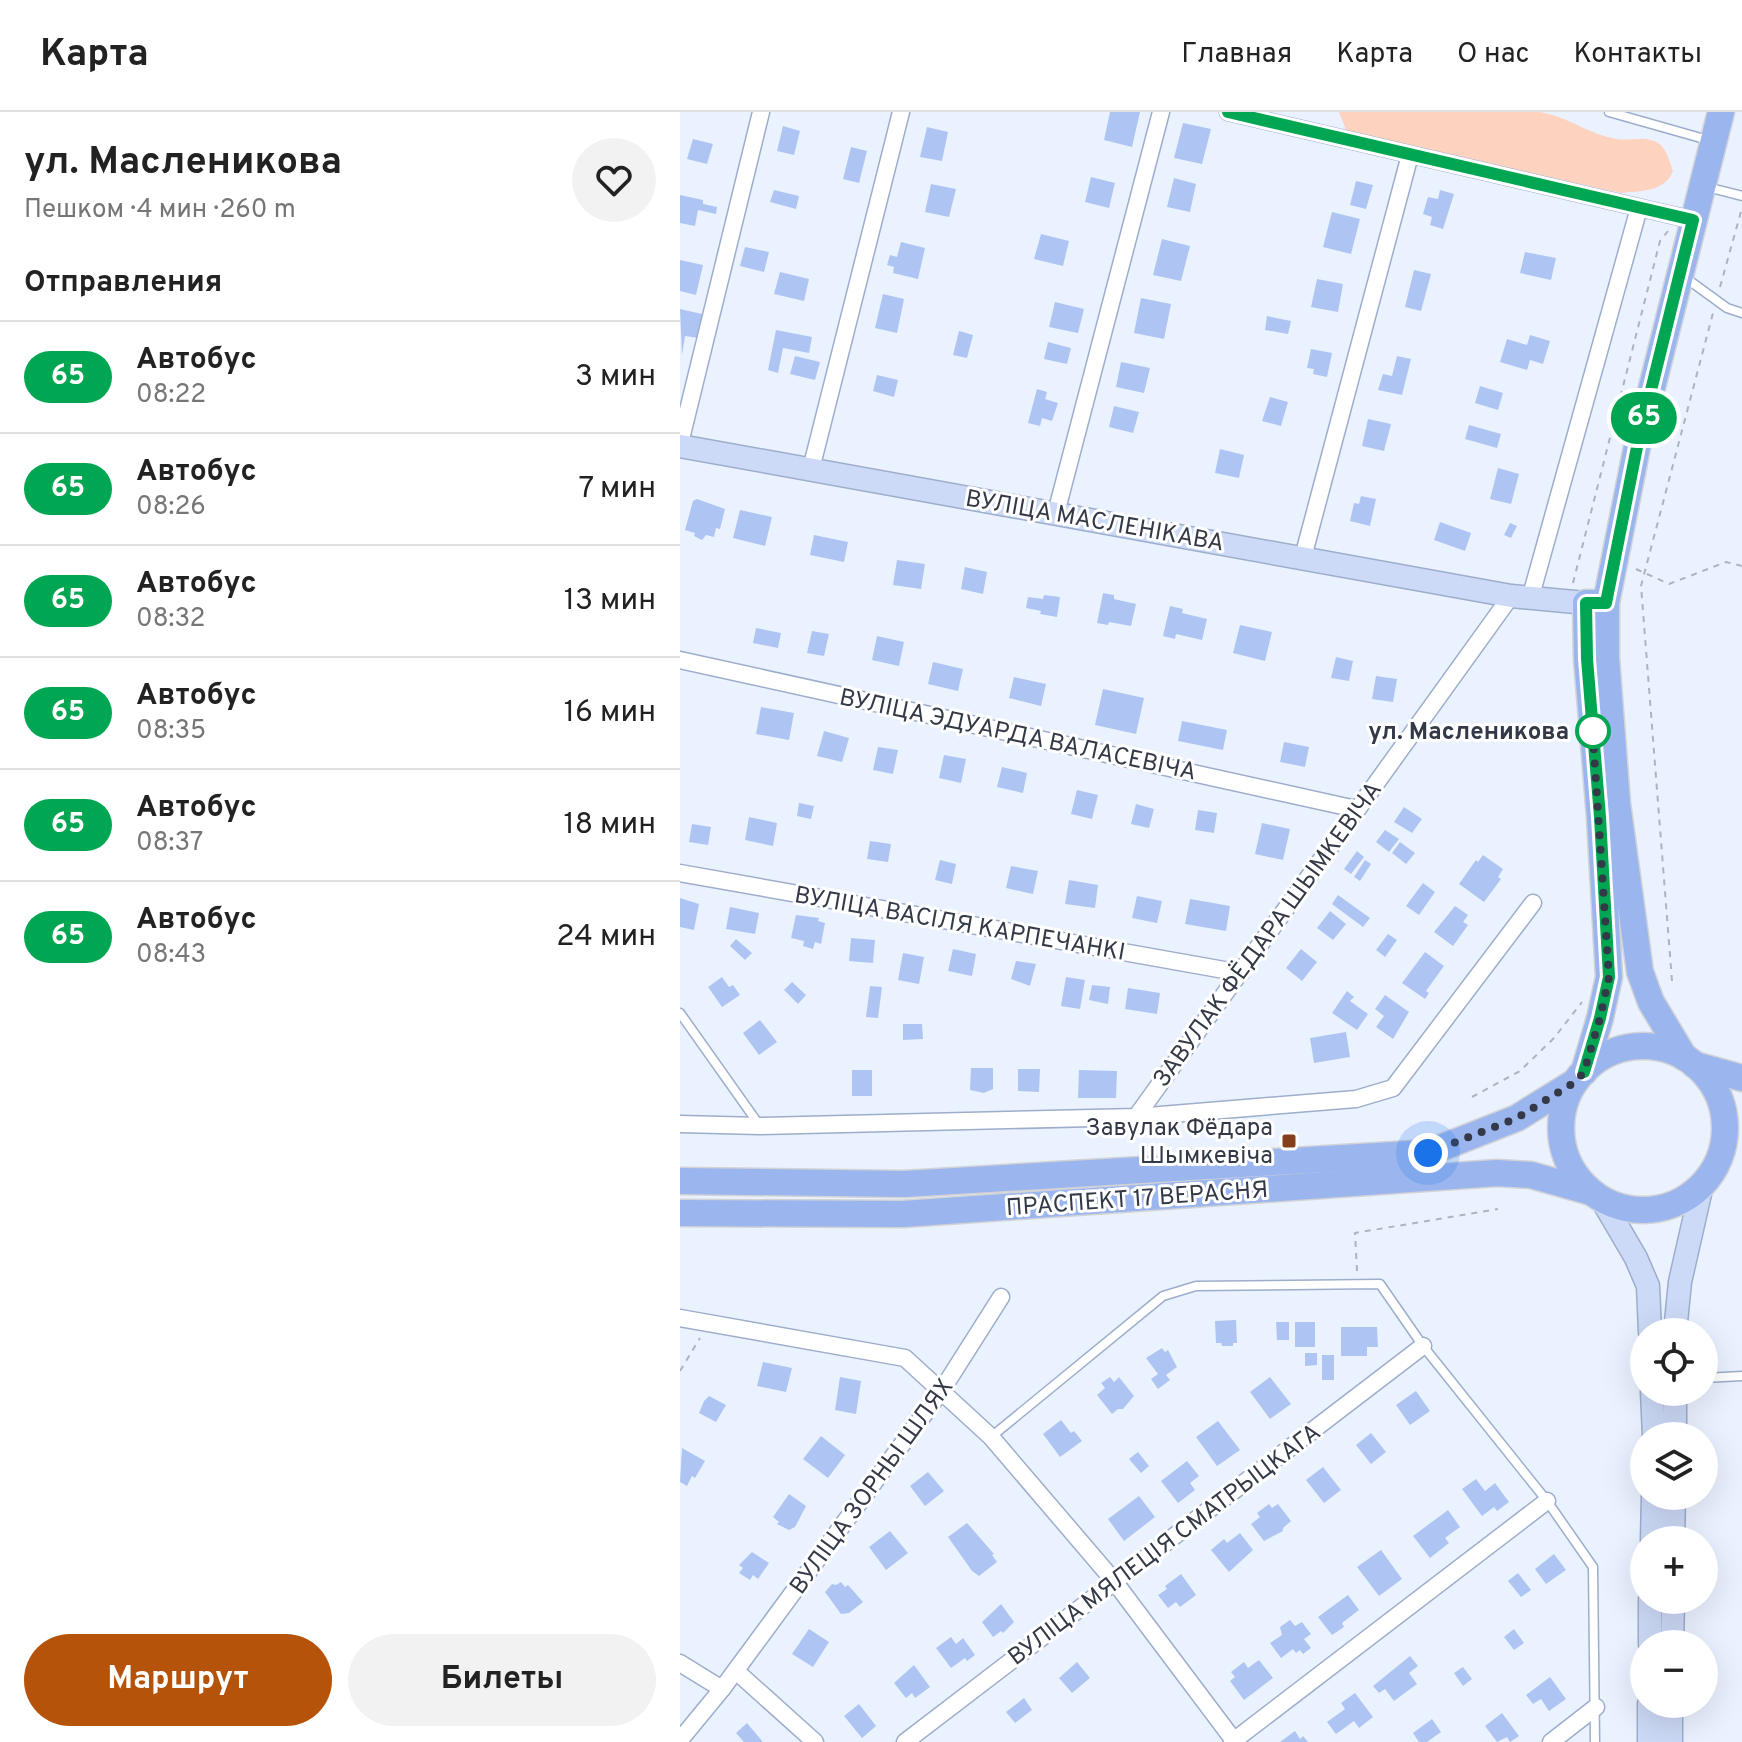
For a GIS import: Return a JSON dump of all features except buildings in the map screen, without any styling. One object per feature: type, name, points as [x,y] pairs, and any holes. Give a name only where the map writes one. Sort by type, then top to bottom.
[{"type":"main road","points":[[1649,1318],[1648,1286],[1636,1258],[1597,1196],[1573,1172],[1561,1134],[1564,1107],[1580,1077],[1600,1018],[1609,977],[1587,659],[1596,603],[1613,558],[1637,447],[1721,112]]},
{"type":"main road","name":"ВУЛІЦА МАСЛЕНІКАВА","points":[[680,445],[1520,597],[1596,603]]},
{"type":"main road","points":[[1596,603],[1606,658],[1617,803],[1640,972],[1651,1002],[1690,1061],[1713,1085],[1725,1123],[1723,1150],[1707,1180],[1680,1282],[1676,1318]]},
{"type":"main road","points":[[1580,1077],[1606,1055],[1631,1047],[1659,1048],[1742,1078]]},
{"type":"main road","name":"ПРАСПЕКТ 17 ВЕРАСНЯ","points":[[680,1181],[904,1184],[1428,1153],[1517,1118],[1580,1077]]},
{"type":"main road","points":[[1597,1196],[1628,1209],[1655,1210],[1681,1202],[1742,1153]]},
{"type":"main road","name":"ПРАСПЕКТ 17 ВЕРАСНЯ","points":[[680,1213],[903,1214],[1497,1173],[1531,1175],[1597,1196]]},
{"type":"main road","points":[[1649,1718],[1649,1742]]},
{"type":"main road","points":[[1671,1718],[1671,1742]]},
{"type":"street","points":[[680,445],[761,112]]},
{"type":"street","points":[[811,469],[901,112]]},
{"type":"street","points":[[1056,513],[1161,112]]},
{"type":"street","points":[[1228,112],[1693,220]]},
{"type":"street","points":[[1303,557],[1410,155]]},
{"type":"street","points":[[1520,597],[1639,208]]},
{"type":"street","name":"ЗАВУЛАК ФЁДАРА ШЫМКЕВІЧА","points":[[1136,1117],[1356,809],[1520,597]]},
{"type":"street","name":"ВУЛІЦА ЭДУАРДА ВАЛАСЕВІЧА","points":[[680,660],[1356,809]]},
{"type":"street","name":"ВУЛІЦА ВАСІЛЯ КАРПЕЧАНКІ","points":[[680,873],[1241,973]]},
{"type":"street","points":[[680,1124],[760,1126],[1136,1117],[1356,1099],[1393,1088],[1533,903]]},
{"type":"street","name":"ВУЛІЦА ЗОРНЫ ШЛЯХ","points":[[680,1740],[736,1671],[942,1390],[1001,1297]]},
{"type":"street","points":[[680,1318],[905,1358],[991,1437],[1114,1581],[1234,1742],[1547,1501]]},
{"type":"street","name":"ВУЛІЦА МЯЛЕЦІЯ СМАТРЫЦКАГА","points":[[905,1742],[1423,1346]]},
{"type":"street","points":[[680,1663],[722,1689]]},
{"type":"street","points":[[736,1671],[815,1742]]},
{"type":"street","points":[[1551,1742],[1596,1707]]},
{"type":"lane","points":[[1609,112],[1714,142]]},
{"type":"lane","points":[[1702,185],[1742,196]]},
{"type":"lane","points":[[1680,273],[1727,308],[1742,313]]},
{"type":"lane","points":[[680,1013],[760,1126]]},
{"type":"lane","points":[[991,1437],[1163,1296],[1196,1286],[1380,1284],[1423,1346],[1547,1501],[1593,1567],[1595,1742]]},
{"type":"lane","points":[[1718,1377],[1742,1376]]},
{"type":"path","points":[[1672,981],[1641,586],[1742,208]]},
{"type":"path","points":[[1613,558],[1669,584],[1726,562],[1742,566]]},
{"type":"path","points":[[1357,1284],[1355,1233],[1498,1209]]},
{"type":"path","points":[[680,1371],[709,1324]]},
{"type":"shaded area","points":[[1339,112],[1540,112],[1607,137],[1654,141],[1664,149],[1673,171],[1658,187],[1621,193],[1352,134],[1346,130]]},
{"type":"bus line","name":"65","points":[[1228,112],[1693,220],[1637,447],[1606,603],[1586,603],[1587,659],[1609,977],[1584,1072]]},
{"type":"place","name":"ул. Масленикова","points":[[1593,731]]},
{"type":"place","name":"Завулак Фёдара Шымкевіча","points":[[1289,1141]]},
{"type":"route","points":[[1428,1153],[1517,1118],[1575,1082],[1584,1072],[1609,977],[1592,722],[1593,731]]}]
